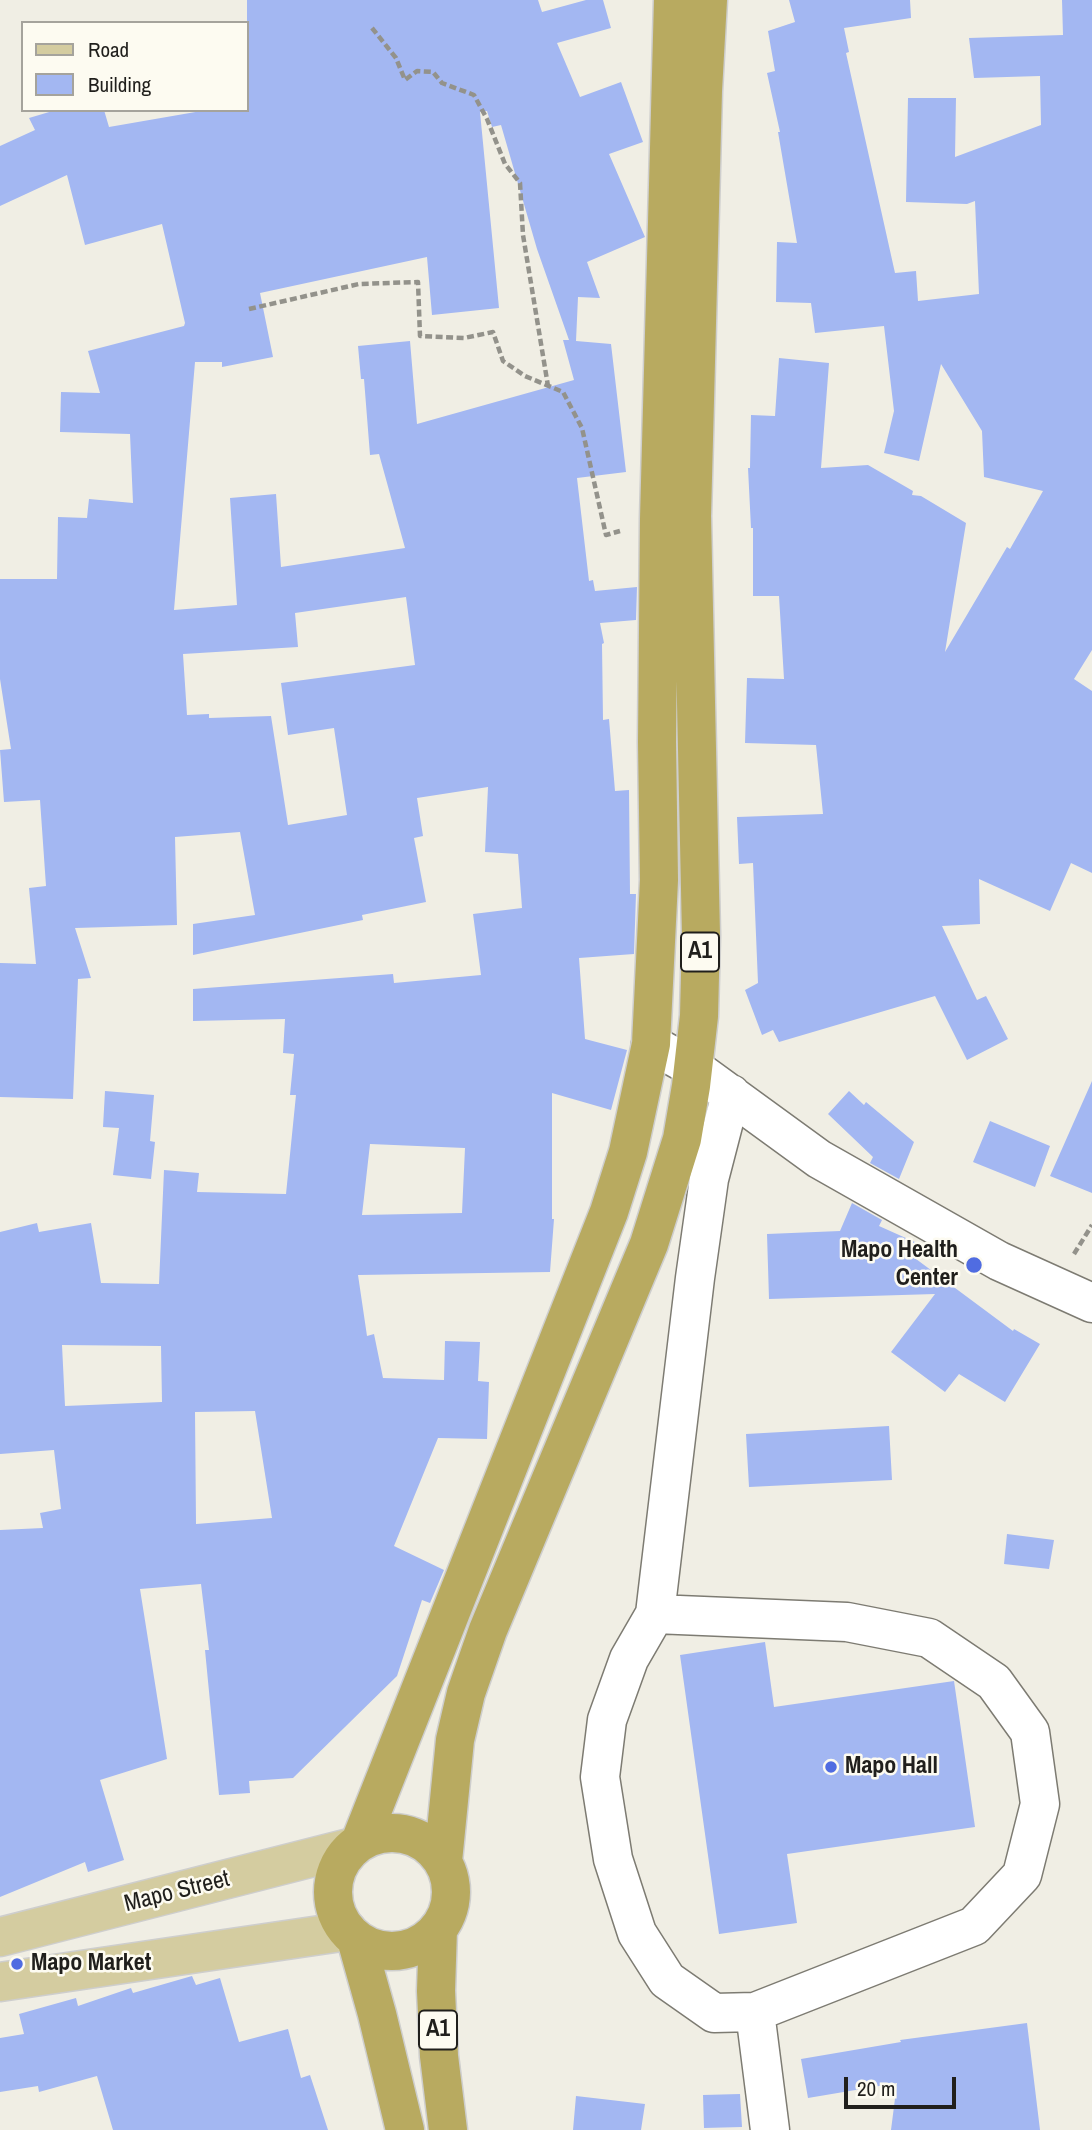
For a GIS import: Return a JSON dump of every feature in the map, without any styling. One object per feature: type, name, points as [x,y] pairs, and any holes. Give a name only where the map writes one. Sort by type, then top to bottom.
[{"type":"highway","name":"A1","points":[[443,1861],[455,1740],[466,1693],[488,1630],[649,1244],[682,1139],[694,1068],[699,1016],[701,935],[684,192],[673,0]]},
{"type":"highway","name":"A1","points":[[357,1845],[609,1212],[628,1152],[651,1044],[659,880],[659,519],[684,192],[708,0]]},
{"type":"highway","points":[[396,1833],[414,1837],[431,1847],[443,1861],[450,1881],[450,1903],[446,1917],[438,1929],[420,1944],[399,1951],[376,1948],[352,1935],[338,1915],[333,1898],[334,1879],[341,1861],[357,1845],[377,1835],[396,1833]]},
{"type":"highway","name":"A1","points":[[438,1929],[438,2043],[448,2130]]},
{"type":"highway","name":"A1","points":[[352,1935],[377,2014],[405,2130]]},
{"type":"main road","name":"Mapo Street","points":[[0,1937],[357,1845]]},
{"type":"main road","points":[[0,1982],[352,1935]]},
{"type":"street","points":[[651,1044],[694,1068],[819,1159],[999,1261],[1092,1303]]},
{"type":"street","points":[[655,1614],[847,1622],[929,1637],[994,1682],[1030,1732],[1040,1804],[1022,1875],[974,1926],[755,2012],[714,2013],[667,1980],[637,1933],[613,1859],[600,1777],[607,1720],[629,1659],[655,1614],[709,1179],[731,1094]]},
{"type":"street","points":[[755,2012],[770,2130]]},
{"type":"path","points":[[372,28],[396,58],[405,80],[418,71],[433,72],[442,83],[474,95],[505,164],[520,183],[523,235],[548,386]]},
{"type":"path","points":[[249,309],[359,284],[418,282],[420,336],[464,338],[494,332],[503,361],[525,376],[563,392],[582,428],[606,535],[659,519]]},
{"type":"building","points":[[247,0],[538,0],[542,12],[586,0],[603,0],[611,28],[557,43],[580,97],[621,82],[643,142],[609,154],[645,237],[587,262],[600,298],[578,297],[576,341],[611,344],[626,472],[577,478],[589,581],[593,580],[595,591],[637,587],[636,620],[600,623],[604,643],[603,720],[609,719],[615,791],[629,790],[630,894],[636,894],[634,954],[579,958],[585,1039],[627,1050],[611,1110],[552,1093],[554,1219],[550,1272],[358,1275],[367,1336],[374,1334],[383,1378],[444,1380],[445,1341],[480,1342],[478,1381],[489,1382],[487,1439],[438,1438],[394,1546],[444,1570],[430,1603],[422,1600],[397,1676],[293,1778],[249,1781],[250,1793],[219,1795],[205,1650],[209,1650],[201,1584],[140,1589],[167,1759],[100,1780],[124,1860],[88,1872],[85,1862],[0,1897],[0,1530],[43,1528],[40,1513],[61,1509],[54,1450],[0,1454],[0,1232],[37,1223],[39,1232],[91,1223],[101,1283],[159,1284],[164,1170],[199,1173],[197,1192],[286,1194],[296,1095],[290,1095],[294,1054],[283,1053],[285,1019],[193,1021],[193,989],[393,974],[394,983],[481,975],[473,914],[522,908],[518,854],[485,852],[488,787],[417,798],[423,836],[414,838],[426,902],[362,915],[363,920],[193,955],[193,924],[255,915],[240,832],[175,837],[177,925],[75,928],[91,978],[78,979],[73,1099],[0,1097],[0,963],[36,964],[29,888],[46,886],[40,800],[4,802],[0,750],[11,749],[0,679],[0,579],[57,579],[58,517],[87,518],[89,499],[133,503],[130,434],[60,432],[61,392],[100,393],[88,351],[184,326],[185,323],[162,224],[85,245],[67,175],[0,206],[0,146],[35,130],[29,118],[49,112],[105,112],[109,127],[195,112],[248,112]],"holes":[[[487,111],[492,127],[501,125],[537,249],[569,340],[563,340],[574,380],[417,424],[410,341],[358,346],[361,379],[364,379],[370,455],[379,454],[405,548],[281,567],[276,494],[230,498],[237,605],[174,610],[195,362],[222,362],[222,367],[273,357],[260,293],[427,257],[432,315],[499,308],[480,112]],[[406,597],[415,665],[281,683],[288,735],[334,728],[347,815],[288,825],[271,716],[209,718],[209,714],[187,715],[183,654],[298,647],[295,613]],[[370,1144],[465,1148],[462,1213],[362,1215]],[[62,1345],[161,1346],[162,1402],[65,1406]],[[255,1411],[272,1518],[196,1524],[195,1412]]]},
{"type":"building","points":[[789,0],[910,0],[911,18],[844,28],[849,52],[846,53],[895,273],[916,271],[918,301],[979,294],[975,201],[967,204],[906,202],[908,98],[956,98],[955,157],[1041,125],[1040,76],[974,78],[969,38],[1063,35],[1062,0],[1092,0],[1092,650],[1074,679],[1092,691],[1092,873],[1071,863],[1050,911],[979,879],[980,924],[942,926],[977,1000],[986,996],[1008,1039],[967,1060],[935,996],[779,1042],[773,1030],[762,1035],[745,990],[758,983],[753,863],[739,864],[737,817],[823,814],[816,745],[745,743],[747,678],[784,679],[779,596],[753,596],[753,528],[748,468],[751,415],[775,416],[779,358],[829,363],[821,468],[868,465],[913,491],[912,495],[921,496],[966,523],[945,652],[1043,491],[984,477],[982,431],[941,364],[919,461],[884,453],[894,411],[884,326],[815,333],[811,303],[776,302],[777,242],[797,243],[780,132],[767,73],[775,71],[768,31],[795,22]]},
{"type":"building","points":[[1092,1081],[1092,1193],[1050,1176]]},
{"type":"building","points":[[105,1091],[154,1095],[150,1141],[155,1142],[151,1179],[113,1175],[119,1128],[103,1127]]},
{"type":"building","points":[[849,1091],[914,1142],[899,1179],[870,1163],[873,1157],[828,1114]]},
{"type":"building","points":[[990,1121],[1050,1146],[1035,1187],[973,1162]]},
{"type":"building","points":[[852,1203],[882,1220],[879,1226],[917,1243],[912,1256],[1013,1331],[1014,1329],[1040,1344],[1005,1402],[959,1374],[945,1392],[891,1352],[935,1294],[769,1299],[767,1234],[840,1231]]},
{"type":"building","points":[[889,1426],[892,1480],[749,1487],[746,1434]]},
{"type":"building","points":[[1007,1534],[1054,1540],[1049,1569],[1004,1564]]},
{"type":"building","name":"Mapo Hall","points":[[765,1642],[774,1707],[954,1681],[975,1827],[787,1854],[797,1923],[719,1934],[680,1655]]},
{"type":"building","points":[[192,1976],[196,1985],[220,1978],[239,2042],[288,2029],[301,2078],[310,2075],[328,2130],[113,2130],[97,2076],[39,2092],[38,2086],[0,2092],[0,2038],[24,2034],[19,2014],[76,1998],[78,2006],[131,1988],[133,1993]]},
{"type":"building","points":[[1027,2023],[1040,2130],[891,2130],[897,2083],[808,2098],[801,2059],[901,2042],[900,2040]]},
{"type":"building","points":[[740,2094],[742,2127],[704,2128],[703,2095]]},
{"type":"building","points":[[576,2096],[645,2104],[641,2130],[573,2130]]},
{"type":"place","name":"Mapo Health Center","points":[[974,1265]]},
{"type":"place","name":"Mapo Hall","points":[[831,1767]]},
{"type":"place","name":"Mapo Market","points":[[17,1964]]}]
